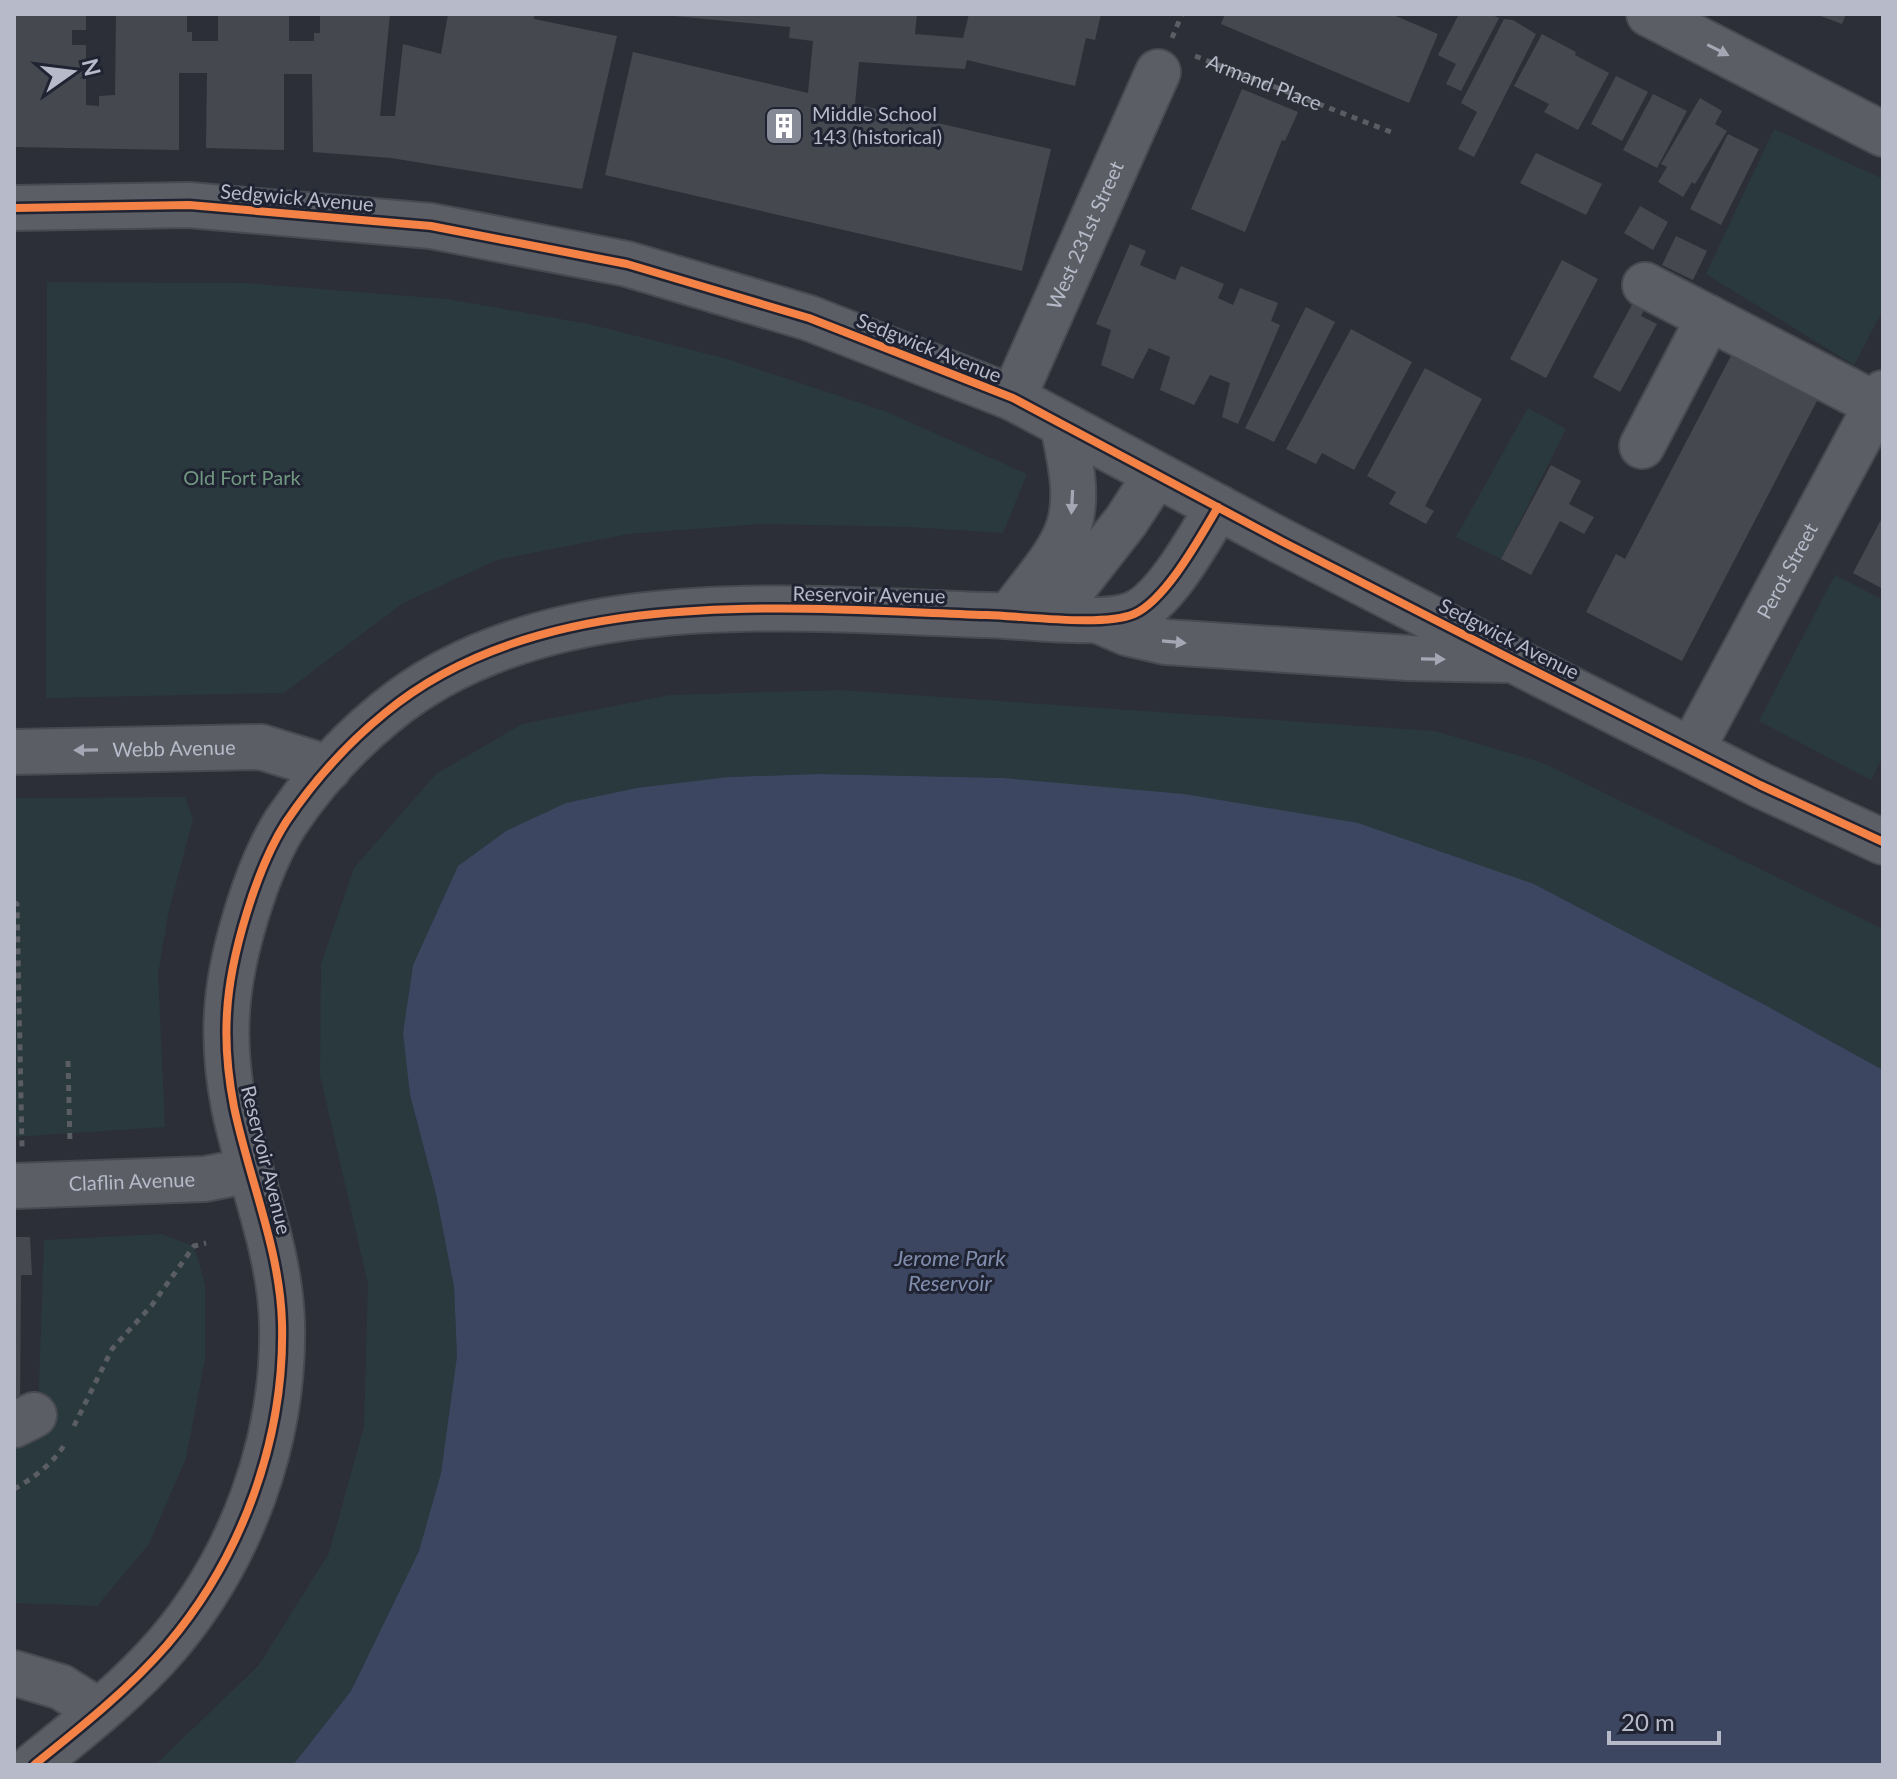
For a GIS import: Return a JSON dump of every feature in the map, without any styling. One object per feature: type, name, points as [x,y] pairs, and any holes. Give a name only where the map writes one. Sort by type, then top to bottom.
[{"type":"street","points":[[1649,14],[1883,134]]},
{"type":"street","name":"West 231st Street","points":[[1013,398],[1170,56]]},
{"type":"street","name":"Sedgwick Avenue","points":[[14,208],[204,206],[431,226],[627,264],[809,318],[1013,398],[1515,661],[1760,785],[1883,842]]},
{"type":"street","points":[[1645,285],[1880,399]]},
{"type":"street","points":[[1642,446],[1709,318]]},
{"type":"street","name":"Perot Street","points":[[1692,749],[1880,399]]},
{"type":"street","points":[[1030,616],[1069,525],[1072,484],[1063,425]]},
{"type":"street","points":[[1030,616],[1126,521],[1156,475]]},
{"type":"street","name":"Reservoir Avenue","points":[[34,1765],[99,1711],[165,1647],[205,1594],[242,1529],[267,1452],[276,1408],[282,1327],[274,1262],[236,1115],[229,1071],[227,1009],[241,934],[270,852],[286,823],[329,768],[387,711],[438,677],[504,646],[573,628],[668,614],[744,610],[1030,616],[1099,621],[1131,615],[1151,602],[1190,554],[1218,507]]},
{"type":"street","name":"Reservoir Avenue","points":[[1099,621],[1127,633],[1166,642],[1409,658],[1515,661]]},
{"type":"street","name":"Webb Avenue","points":[[14,752],[261,747],[329,768]]},
{"type":"street","name":"Claflin Avenue","points":[[14,1186],[205,1179],[251,1170]]},
{"type":"street","points":[[14,1673],[61,1687],[99,1711]]},
{"type":"path","points":[[1170,56],[1182,14]]},
{"type":"path","points":[[14,902],[17,904],[21,1135]]},
{"type":"path","points":[[68,1061],[69,1134]]},
{"type":"path","points":[[14,1489],[31,1480],[61,1451],[112,1349],[152,1305],[194,1246],[206,1243]]},
{"type":"green space","points":[[1774,129],[1883,179],[1883,310],[1854,365],[1706,274]]},
{"type":"green space","name":"Old Fort Park","points":[[47,282],[245,283],[447,299],[589,324],[727,359],[887,412],[1027,474],[1003,533],[910,527],[761,524],[628,534],[497,560],[403,603],[284,693],[46,698]]},
{"type":"green space","points":[[1528,408],[1566,429],[1501,559],[1456,537]]},
{"type":"green space","points":[[1835,575],[1883,600],[1883,756],[1871,780],[1759,721]]},
{"type":"green space","points":[[840,690],[1435,731],[1543,763],[1883,929],[1883,1070],[1534,884],[1003,778],[818,774],[729,777],[506,831],[458,866],[413,965],[403,1033],[410,1095],[436,1194],[454,1287],[457,1356],[441,1473],[419,1551],[351,1691],[293,1765],[155,1765],[259,1665],[329,1553],[364,1427],[368,1284],[320,1075],[321,964],[354,868],[436,774],[522,724],[670,695]]},
{"type":"green space","points":[[185,797],[193,819],[168,914],[158,974],[165,1127],[14,1137],[14,798]]},
{"type":"green space","points":[[161,1234],[194,1246],[205,1284],[205,1359],[186,1458],[149,1544],[97,1606],[14,1603],[14,1429],[38,1416],[44,1240]]},
{"type":"water","name":"Jerome Park Reservoir","points":[[818,774],[1003,778],[1184,794],[1358,823],[1534,884],[1883,1070],[1883,1765],[293,1765],[351,1691],[419,1551],[441,1473],[457,1356],[454,1287],[436,1194],[410,1095],[403,1033],[413,965],[458,866],[506,831],[566,803],[637,788],[729,777]]},
{"type":"building","points":[[14,14],[86,14],[86,30],[72,30],[72,45],[86,45],[86,105],[99,106],[99,96],[115,95],[116,14],[187,14],[187,32],[192,32],[192,41],[218,41],[218,14],[289,14],[289,41],[314,41],[314,33],[320,33],[320,14],[390,14],[380,116],[395,116],[403,44],[441,54],[448,14],[535,14],[534,19],[617,36],[582,189],[391,158],[313,152],[312,74],[284,74],[284,150],[206,148],[207,73],[179,73],[179,150],[14,147]]},
{"type":"building","name":"Middle School 143 (historical)","points":[[674,14],[917,14],[915,34],[963,38],[969,14],[1101,14],[1095,40],[1086,38],[1075,86],[967,60],[965,69],[859,62],[855,104],[1051,149],[1022,271],[605,175],[633,52],[808,93],[813,41],[789,38],[790,27]]},
{"type":"building","points":[[1225,14],[1391,14],[1438,34],[1409,103],[1221,24]]},
{"type":"building","points":[[1459,14],[1490,14],[1499,18],[1461,91],[1446,84],[1456,64],[1438,55]]},
{"type":"building","points":[[1815,14],[1846,14],[1842,24]]},
{"type":"building","points":[[1504,19],[1513,20],[1536,34],[1474,157],[1458,149],[1477,112],[1461,103]]},
{"type":"building","points":[[1542,34],[1609,73],[1578,130],[1544,112],[1549,104],[1514,86]]},
{"type":"building","points":[[1616,76],[1648,92],[1622,141],[1591,124]]},
{"type":"building","points":[[1242,89],[1298,112],[1285,141],[1282,140],[1245,232],[1191,209]]},
{"type":"building","points":[[1653,94],[1687,111],[1657,168],[1623,150]]},
{"type":"building","points":[[1700,98],[1722,111],[1715,124],[1727,131],[1695,184],[1692,182],[1683,197],[1658,182],[1667,167],[1661,164]]},
{"type":"building","points":[[1728,134],[1759,149],[1721,225],[1690,209]]},
{"type":"building","points":[[1536,153],[1602,184],[1586,215],[1520,183]]},
{"type":"building","points":[[1640,206],[1668,222],[1653,250],[1624,233]]},
{"type":"building","points":[[1676,236],[1707,251],[1693,280],[1662,265]]},
{"type":"building","points":[[1130,244],[1146,251],[1140,265],[1175,280],[1181,266],[1224,284],[1218,298],[1233,305],[1240,288],[1278,303],[1271,321],[1280,325],[1238,424],[1222,417],[1230,383],[1210,375],[1194,405],[1160,390],[1170,357],[1149,348],[1133,379],[1101,365],[1111,330],[1096,324]]},
{"type":"building","points":[[1562,260],[1598,279],[1546,378],[1510,359]]},
{"type":"building","points":[[1635,299],[1646,306],[1641,316],[1657,324],[1620,392],[1593,377]]},
{"type":"building","points":[[1306,307],[1335,322],[1274,442],[1245,428]]},
{"type":"building","points":[[1351,329],[1412,362],[1354,470],[1322,453],[1316,464],[1286,449]]},
{"type":"building","points":[[1733,352],[1819,397],[1682,661],[1586,612],[1616,554],[1625,559]]},
{"type":"building","points":[[1425,368],[1482,399],[1425,506],[1434,511],[1426,524],[1389,504],[1396,492],[1367,476]]},
{"type":"building","points":[[1551,465],[1581,481],[1569,504],[1594,517],[1584,534],[1560,521],[1531,575],[1501,559]]},
{"type":"building","points":[[1883,516],[1883,589],[1853,573]]},
{"type":"building","points":[[14,1237],[30,1237],[32,1275],[21,1275],[20,1408],[14,1410]]},
{"type":"cycle path","points":[[14,208],[189,205],[431,226],[627,264],[809,318],[1013,398],[1515,661],[1760,785],[1883,842]]},
{"type":"cycle path","points":[[34,1765],[136,1678],[194,1611],[237,1535],[267,1453],[281,1367],[280,1295],[270,1241],[232,1095],[226,1036],[229,991],[246,914],[275,841],[308,792],[345,750],[385,713],[449,671],[519,641],[595,622],[674,612],[754,609],[834,609],[1084,620],[1120,618],[1134,614],[1158,596],[1192,550],[1218,507]]},
{"type":"place","name":"Middle School 143 (historical)","points":[[784,126]]}]
